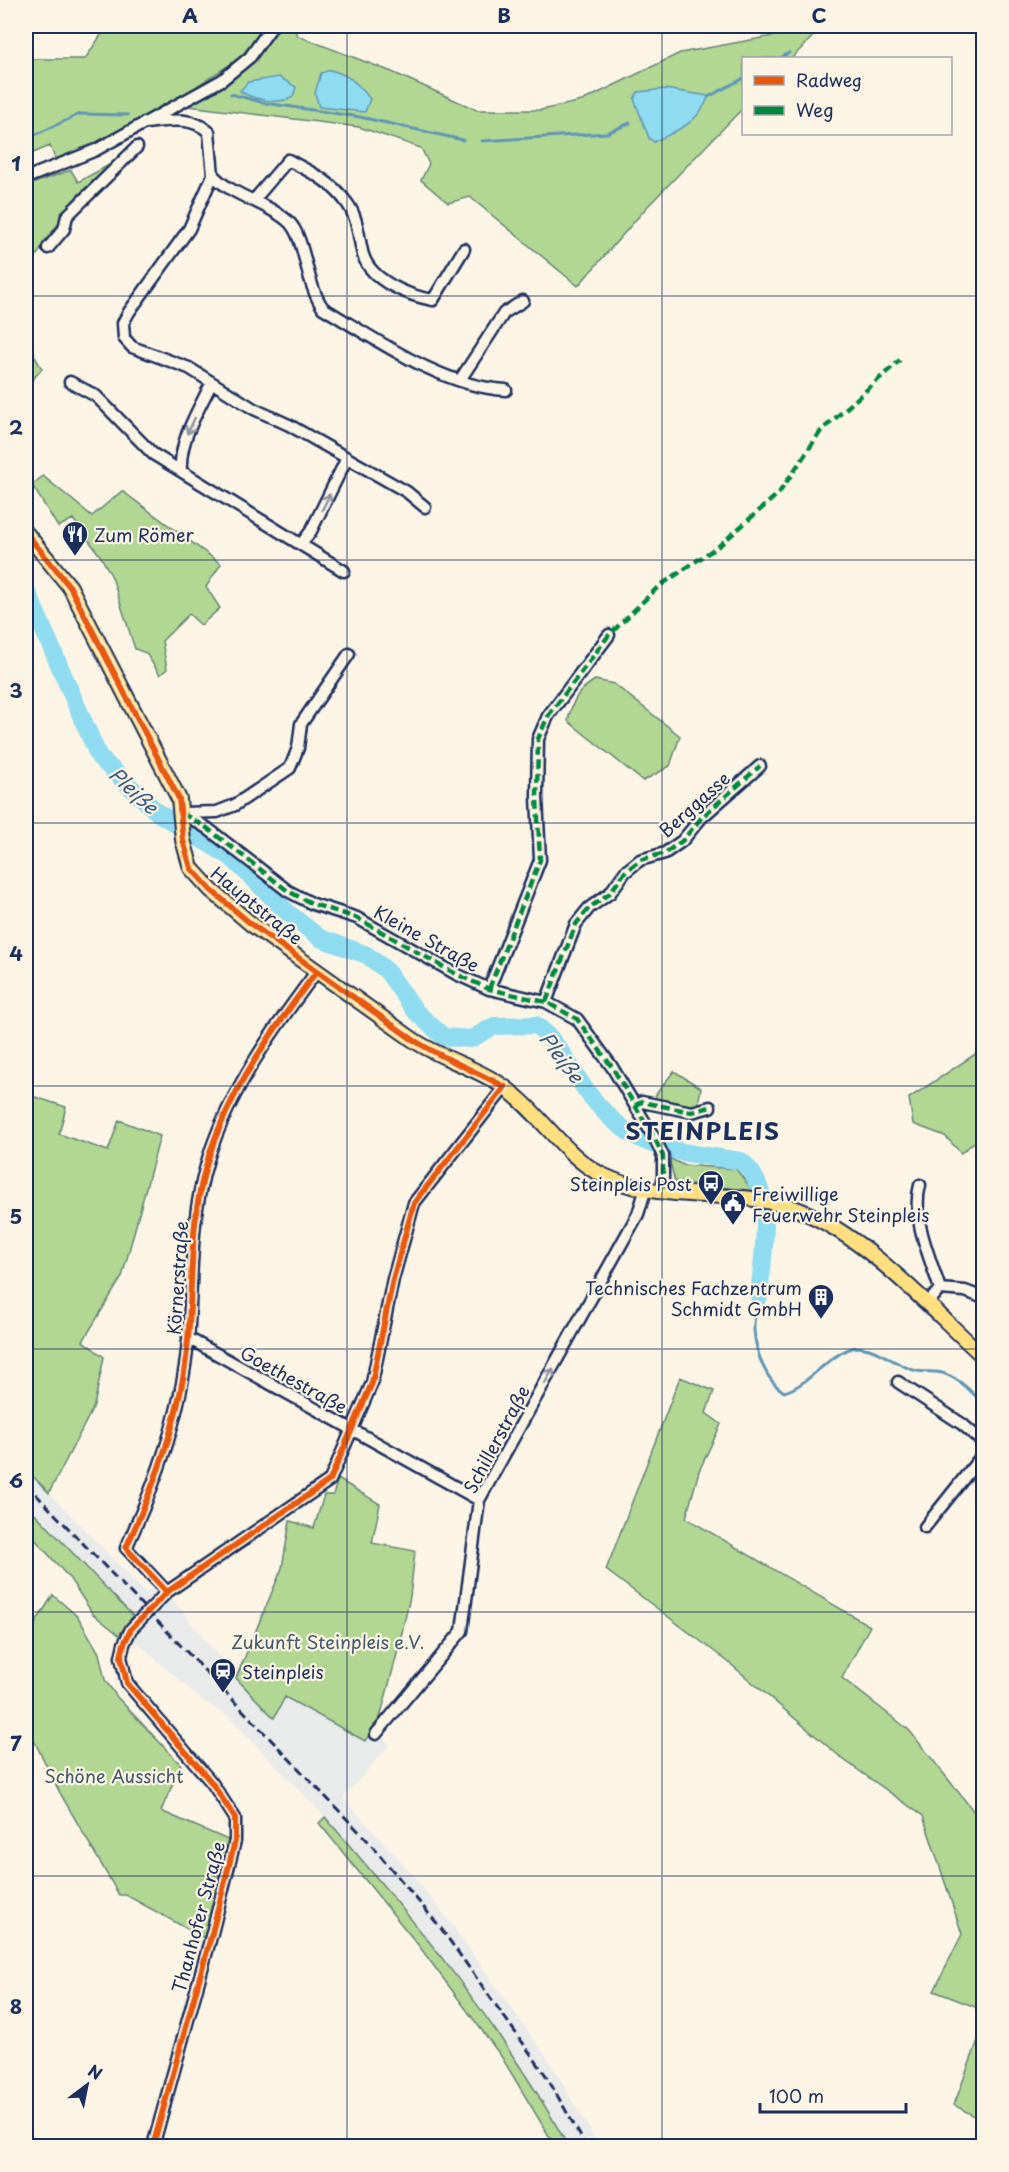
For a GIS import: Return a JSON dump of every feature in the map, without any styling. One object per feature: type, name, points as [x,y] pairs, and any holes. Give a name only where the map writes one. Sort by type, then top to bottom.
[{"type":"main road","name":"Hauptstraße","points":[[26,533],[70,587],[91,623],[126,699],[179,799],[183,840],[191,868],[211,890],[317,971],[436,1055],[475,1071],[505,1087],[584,1164],[602,1175],[646,1188],[798,1210],[850,1239],[927,1304],[984,1357]]},
{"type":"street","points":[[26,178],[96,150],[222,80],[250,57],[272,26]]},
{"type":"street","points":[[144,123],[190,121],[202,125],[209,132],[213,175],[189,229],[173,254],[151,278],[123,323],[124,338],[132,346],[169,359],[254,409],[289,425],[346,460],[407,492],[425,507]]},
{"type":"street","points":[[48,248],[64,229],[67,216],[134,150],[123,135]]},
{"type":"street","points":[[254,200],[288,160],[327,180],[348,204],[360,229],[363,256],[372,272],[415,297],[434,300],[464,249]]},
{"type":"street","points":[[213,175],[221,184],[254,200],[289,222],[300,238],[315,297],[323,308],[419,364],[485,389],[506,390]]},
{"type":"street","points":[[460,380],[504,313],[523,301]]},
{"type":"street","points":[[70,382],[96,396],[153,454],[302,543],[344,571]]},
{"type":"street","points":[[181,471],[180,458],[188,431],[211,384]]},
{"type":"street","points":[[302,543],[311,531],[346,460]]},
{"type":"street","points":[[489,989],[540,860],[537,797],[538,739],[548,716],[609,635]]},
{"type":"street","points":[[181,816],[217,812],[235,805],[290,768],[297,748],[301,724],[349,654]]},
{"type":"street","name":"Berggasse","points":[[546,1002],[576,924],[589,908],[610,893],[625,872],[640,860],[665,853],[682,841],[702,817],[760,766]]},
{"type":"street","name":"Kleine Straße","points":[[181,816],[207,828],[288,891],[313,904],[357,918],[456,974],[489,989],[546,1002],[577,1018],[655,1139],[663,1156],[663,1190]]},
{"type":"street","name":"Körnerstraße","points":[[167,1593],[126,1548],[162,1462],[182,1382],[188,1338],[191,1238],[207,1161],[214,1141],[269,1036],[317,971]]},
{"type":"street","points":[[167,1593],[330,1480],[372,1383],[393,1279],[414,1203],[505,1087]]},
{"type":"street","points":[[635,1105],[642,1102],[692,1112],[710,1107]]},
{"type":"street","points":[[920,1185],[916,1199],[924,1236],[940,1289]]},
{"type":"street","name":"Schillerstraße","points":[[376,1734],[462,1631],[479,1500],[638,1214],[646,1188]]},
{"type":"street","points":[[940,1289],[965,1291],[984,1299]]},
{"type":"street","points":[[927,1304],[940,1289]]},
{"type":"street","name":"Goethestraße","points":[[188,1338],[479,1500]]},
{"type":"street","points":[[898,1382],[962,1424],[984,1443]]},
{"type":"street","points":[[925,1527],[984,1453]]},
{"type":"street","name":"Thanhofer Straße","points":[[153,2146],[235,1841],[235,1818],[212,1783],[127,1683],[121,1657],[131,1629],[167,1593]]},
{"type":"shaded area","points":[[26,1469],[146,1593],[153,1587],[174,1601],[236,1678],[274,1717],[284,1697],[365,1741],[372,1729],[390,1744],[343,1798],[411,1873],[450,1922],[550,2062],[599,2146],[568,2146],[556,2125],[410,1915],[325,1817],[229,1717],[203,1701],[134,1640],[143,1627],[26,1504]]},
{"type":"green space","points":[[107,26],[265,26],[240,58],[165,107],[57,163],[50,146],[26,156],[26,59],[85,59]]},
{"type":"green space","points":[[280,26],[292,26],[298,36],[392,72],[477,110],[541,110],[582,101],[680,53],[822,27],[793,57],[742,57],[742,109],[647,207],[578,286],[470,197],[448,203],[421,180],[429,164],[421,148],[359,127],[188,106],[240,72],[271,40]]},
{"type":"green space","points":[[111,164],[77,196],[26,271],[26,186],[71,170],[78,182]]},
{"type":"green space","points":[[26,316],[35,357],[42,369],[26,387]]},
{"type":"green space","points":[[43,476],[92,516],[122,491],[221,564],[206,587],[220,608],[201,625],[189,614],[162,641],[167,669],[160,675],[146,653],[135,649],[112,577],[101,557],[73,519],[58,527],[32,485]]},
{"type":"green space","points":[[595,680],[614,684],[680,736],[670,766],[643,781],[568,721],[577,697]]},
{"type":"green space","points":[[983,1049],[983,1135],[961,1153],[945,1136],[913,1124],[909,1098]]},
{"type":"green space","points":[[674,1071],[701,1088],[698,1105],[690,1107],[653,1102]]},
{"type":"green space","points":[[26,1094],[66,1107],[59,1134],[108,1151],[119,1120],[160,1136],[122,1277],[83,1341],[104,1357],[94,1406],[49,1493],[26,1469]]},
{"type":"green space","points":[[669,1158],[683,1165],[736,1169],[753,1191],[675,1182]]},
{"type":"green space","points":[[680,1377],[714,1391],[706,1413],[721,1424],[699,1471],[686,1518],[870,1626],[842,1678],[909,1730],[983,1823],[983,2010],[934,1991],[962,1934],[923,1816],[844,1760],[727,1661],[606,1570]]},
{"type":"green space","name":"Zukunft Steinpleis e.V.","points":[[338,1479],[380,1504],[372,1543],[415,1551],[410,1597],[397,1654],[380,1718],[365,1741],[285,1697],[274,1718],[236,1678],[282,1568],[290,1521],[314,1528],[324,1495],[333,1495]]},
{"type":"green space","points":[[26,1504],[133,1616],[119,1635],[93,1614],[70,1579],[26,1529]]},
{"type":"green space","name":"Schöne Aussicht","points":[[53,1595],[78,1617],[99,1653],[105,1680],[117,1697],[181,1765],[161,1811],[228,1840],[206,1939],[126,1895],[119,1895],[60,1793],[26,1724],[26,1661],[36,1622]]},
{"type":"green space","points":[[325,1817],[424,1935],[486,2016],[515,2058],[568,2146],[555,2146],[501,2056],[419,1946],[319,1823]]},
{"type":"green space","points":[[983,2027],[983,2121],[954,2105]]},
{"type":"water","points":[[330,70],[348,77],[366,94],[370,99],[365,112],[319,107],[315,93],[321,73]]},
{"type":"water","points":[[279,77],[296,87],[293,97],[280,101],[266,100],[240,91],[248,82]]},
{"type":"water","points":[[665,89],[709,96],[699,113],[687,125],[654,142],[649,138],[634,99],[638,92]]},
{"type":"waterway","points":[[782,57],[789,53]]},
{"type":"waterway","points":[[708,97],[742,79]]},
{"type":"waterway","points":[[231,94],[265,103],[360,117],[463,140]]},
{"type":"waterway","points":[[26,139],[80,114],[128,115]]},
{"type":"waterway","points":[[482,141],[607,133],[630,123]]},
{"type":"waterway","name":"Pleiße","points":[[26,589],[99,757],[158,813],[231,857],[287,912],[320,938],[367,955],[387,971],[416,1012],[444,1037],[471,1039],[494,1026],[536,1025],[556,1046],[600,1107],[617,1124],[652,1144],[671,1150],[741,1161],[753,1174],[764,1206],[764,1243],[759,1297]]},
{"type":"waterway","name":"Pleiße","points":[[759,1297],[754,1326],[757,1348],[767,1373],[777,1387],[784,1392],[801,1384],[840,1353],[857,1347],[874,1351],[909,1369],[920,1372],[938,1372],[951,1376],[984,1405]]},
{"type":"railway","points":[[26,1484],[368,1841],[440,1927],[545,2074],[586,2146]]},
{"type":"marked path","points":[[489,989],[540,860],[537,797],[538,739],[548,716],[609,635],[658,587],[720,545],[779,493],[821,431],[900,360]]},
{"type":"marked path","points":[[546,1002],[576,924],[589,908],[610,893],[625,872],[640,860],[665,853],[682,841],[702,817],[760,766]]},
{"type":"marked path","points":[[182,813],[207,828],[288,891],[313,904],[357,918],[456,974],[489,989],[546,1002],[577,1019],[612,1067],[655,1139],[663,1156],[663,1190]]},
{"type":"marked path","points":[[635,1105],[642,1102],[692,1112],[710,1107]]},
{"type":"cycle path","points":[[26,533],[70,587],[179,799],[183,840],[191,868],[211,890],[251,924],[412,1039],[505,1087],[414,1203],[393,1279],[372,1383],[330,1480],[167,1592],[131,1629],[124,1644],[121,1657],[127,1683],[212,1783],[235,1818],[235,1841],[153,2146]]},
{"type":"cycle path","points":[[167,1592],[126,1548],[148,1498],[166,1447],[180,1394],[188,1340],[193,1249],[202,1182],[217,1134],[240,1085],[269,1038],[317,971]]},
{"type":"place","name":"Zum Römer","points":[[75,557]]},
{"type":"place","name":"Steinpleis Post","points":[[711,1206]]},
{"type":"place","name":"Freiwillige Feuerwehr Steinpleis","points":[[733,1226]]},
{"type":"place","name":"Technisches Fachzentrum Schmidt GmbH","points":[[821,1320]]},
{"type":"place","name":"Steinpleis","points":[[223,1694]]},
{"type":"district","name":"STEINPLEIS","points":[[703,1130]]}]
